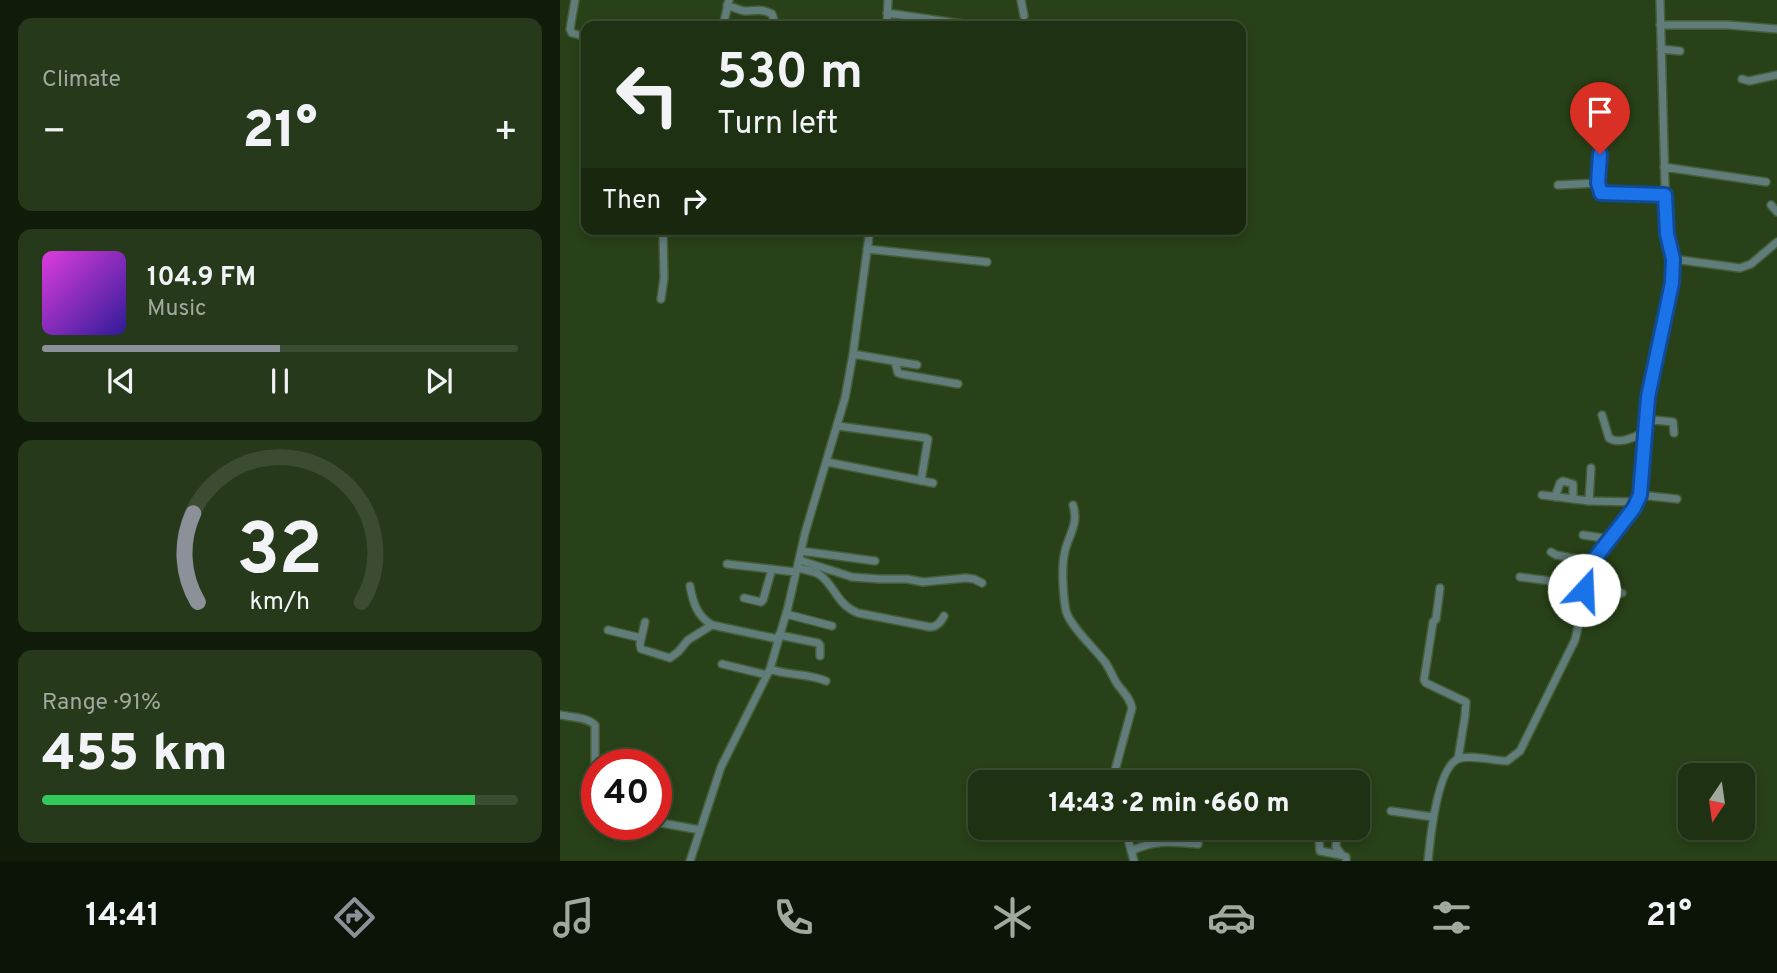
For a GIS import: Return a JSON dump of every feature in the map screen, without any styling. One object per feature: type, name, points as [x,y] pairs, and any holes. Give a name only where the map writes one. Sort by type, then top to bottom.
[{"type":"street","points":[[575,0],[570,29],[572,33],[581,36]]},
{"type":"street","points":[[887,0],[887,21]]},
{"type":"street","points":[[1021,0],[1024,16]]},
{"type":"street","points":[[1428,861],[1437,797],[1451,765],[1458,759],[1507,761],[1520,751],[1572,648],[1594,562],[1639,499],[1650,386],[1672,283],[1673,259],[1667,234],[1665,195],[1660,0]]},
{"type":"street","points":[[724,21],[728,3],[745,11],[756,9],[767,12],[772,14],[774,21]]},
{"type":"street","points":[[887,13],[942,21]]},
{"type":"street","points":[[1660,25],[1777,29]]},
{"type":"street","points":[[1661,49],[1680,51]]},
{"type":"street","points":[[1742,79],[1749,81],[1777,75]]},
{"type":"street","points":[[1600,154],[1598,183],[1602,194],[1665,195]]},
{"type":"street","points":[[1664,167],[1766,182]]},
{"type":"street","points":[[1558,185],[1598,183]]},
{"type":"street","points":[[1770,205],[1777,212]]},
{"type":"street","points":[[661,299],[664,278],[663,235]]},
{"type":"street","points":[[690,861],[721,768],[768,672],[786,614],[805,533],[838,426],[853,354],[869,235]]},
{"type":"street","points":[[1673,259],[1740,268],[1751,264],[1777,242]]},
{"type":"street","points":[[867,249],[987,262]]},
{"type":"street","points":[[853,354],[917,365]]},
{"type":"street","points":[[895,362],[898,373],[958,384]]},
{"type":"street","points":[[1602,415],[1611,440],[1621,441],[1644,433]]},
{"type":"street","points":[[1646,419],[1673,422],[1674,433]]},
{"type":"street","points":[[838,426],[928,439],[921,481]]},
{"type":"street","points":[[827,462],[933,483]]},
{"type":"street","points":[[1589,501],[1591,468]]},
{"type":"street","points":[[1555,497],[1563,481],[1573,484],[1573,499]]},
{"type":"street","points":[[1542,495],[1589,501],[1677,499]]},
{"type":"street","points":[[1073,505],[1076,514],[1074,528],[1064,557],[1067,615],[1107,665],[1132,704],[1115,770]]},
{"type":"street","points":[[1583,535],[1610,539]]},
{"type":"street","points":[[801,551],[875,561]]},
{"type":"street","points":[[1551,552],[1594,562]]},
{"type":"street","points":[[727,564],[772,569],[798,566],[852,577],[923,582],[970,578],[982,583]]},
{"type":"street","points":[[798,566],[820,575],[843,604],[858,613],[930,627],[941,622],[944,616]]},
{"type":"street","points":[[744,598],[761,602],[763,600],[772,569]]},
{"type":"street","points":[[1520,577],[1551,581],[1560,575],[1613,595],[1622,593]]},
{"type":"street","points":[[690,586],[697,612],[712,625],[818,643],[820,656]]},
{"type":"street","points":[[1440,588],[1424,680],[1466,702],[1458,759]]},
{"type":"street","points":[[1563,603],[1582,606]]},
{"type":"street","points":[[786,614],[832,626]]},
{"type":"street","points":[[645,622],[641,649],[670,658],[688,640],[712,625]]},
{"type":"street","points":[[608,630],[641,638]]},
{"type":"street","points":[[722,664],[809,676],[826,681]]},
{"type":"street","points":[[560,715],[593,722],[595,749]]},
{"type":"street","points":[[1391,811],[1433,817]]},
{"type":"street","points":[[672,825],[700,830]]},
{"type":"street","points":[[1128,840],[1134,861]]},
{"type":"street","points":[[1319,840],[1320,851],[1343,858]]},
{"type":"street","points":[[1337,840],[1337,850],[1343,858]]},
{"type":"street","points":[[1131,851],[1152,843],[1169,841],[1198,844]]},
{"type":"route","points":[[1584,590],[1596,557],[1634,508],[1640,495],[1648,397],[1673,270],[1667,234],[1665,195],[1602,194],[1598,183],[1600,154]]}]
